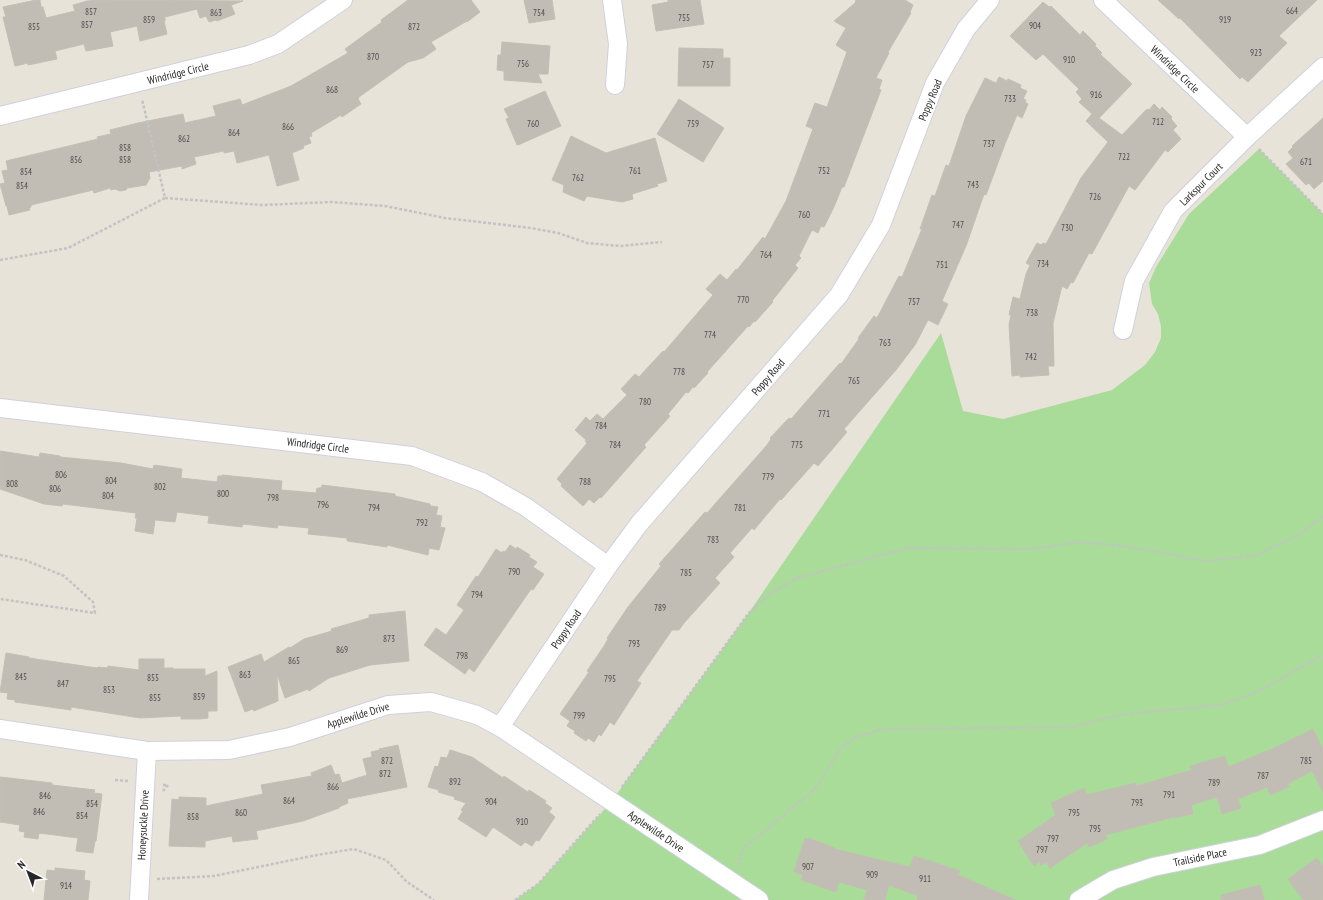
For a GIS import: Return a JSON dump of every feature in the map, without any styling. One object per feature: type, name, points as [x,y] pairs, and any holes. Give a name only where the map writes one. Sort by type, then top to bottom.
[{"type":"street","name":"Windridge Circle","points":[[0,116],[249,55],[278,44],[343,0]]},
{"type":"street","points":[[612,0],[618,44],[615,85]]},
{"type":"street","name":"Poppy Road","points":[[500,727],[608,566],[644,518],[839,295],[881,225],[935,84],[966,29],[990,0]]},
{"type":"street","name":"Windridge Circle","points":[[1103,0],[1253,143]]},
{"type":"street","name":"Larkspur Court","points":[[1123,330],[1134,281],[1173,210],[1253,143],[1323,67]]},
{"type":"street","name":"Windridge Circle","points":[[0,408],[412,456],[482,482],[526,507],[608,566]]},
{"type":"street","name":"Applewilde Drive","points":[[0,729],[148,750],[229,750],[290,736],[388,705],[431,702],[477,716],[500,727],[759,900]]},
{"type":"street","name":"Honeysuckle Drive","points":[[139,900],[148,750]]},
{"type":"street","name":"Trailside Place","points":[[1079,900],[1113,880],[1153,867],[1260,845],[1323,820]]},
{"type":"path","points":[[142,99],[165,198]]},
{"type":"path","points":[[1253,143],[1323,214]]},
{"type":"path","points":[[0,260],[68,248],[165,198],[263,205],[332,202],[385,206],[445,218],[531,228],[558,233],[587,243],[620,246],[662,242]]},
{"type":"path","points":[[515,900],[538,884],[611,802],[748,614],[768,595],[797,578],[908,548],[1031,549],[1079,542],[1124,546],[1207,561],[1256,555],[1299,535],[1323,516]]},
{"type":"path","points":[[0,555],[25,560],[64,576],[93,602],[95,613],[0,599]]},
{"type":"path","points":[[733,883],[744,849],[816,788],[841,748],[856,737],[883,729],[1072,727],[1118,715],[1219,705],[1255,694],[1323,655]]},
{"type":"path","points":[[115,780],[168,785],[160,795]]},
{"type":"path","points":[[152,879],[214,876],[354,849],[386,860],[407,882],[434,900]]},
{"type":"green space","points":[[1259,149],[1323,214],[1323,900],[515,900],[538,884],[611,802],[748,614],[941,333],[963,411],[1003,419],[1112,390],[1145,365],[1155,352],[1161,338],[1161,326],[1158,314],[1152,304],[1149,283],[1156,267],[1189,214]]},
{"type":"building","points":[[40,0],[41,7],[43,7],[46,18],[75,11],[73,5],[87,1],[243,1],[231,5],[235,14],[217,21],[209,22],[206,16],[200,18],[197,9],[165,17],[164,21],[167,34],[140,41],[137,26],[110,32],[113,46],[86,51],[84,44],[55,51],[57,59],[15,66],[3,17],[6,17],[3,7]]},
{"type":"building","points":[[408,0],[471,0],[480,12],[467,22],[431,42],[436,49],[423,58],[408,62],[359,97],[358,99],[361,104],[342,117],[341,115],[311,133],[312,136],[309,137],[311,143],[292,153],[299,180],[277,186],[269,155],[237,163],[234,151],[224,153],[224,151],[194,157],[196,164],[182,169],[182,166],[149,172],[150,178],[146,185],[127,188],[126,190],[120,191],[115,189],[111,190],[110,188],[94,193],[93,190],[31,205],[29,208],[30,210],[9,215],[0,184],[5,183],[2,171],[8,170],[6,161],[98,139],[97,137],[111,134],[110,130],[138,123],[183,114],[185,123],[216,116],[213,106],[240,99],[242,105],[291,86],[348,53],[345,49],[382,22],[381,20]]},
{"type":"building","points":[[524,0],[552,0],[555,19],[529,23]]},
{"type":"building","points":[[668,0],[700,0],[704,24],[656,31],[652,5],[668,2]]},
{"type":"building","points":[[856,0],[905,0],[913,5],[910,12],[911,13],[888,52],[889,53],[876,78],[882,80],[879,89],[881,90],[844,187],[842,187],[824,227],[821,226],[818,233],[812,230],[799,256],[801,258],[795,265],[798,268],[772,301],[773,302],[755,322],[754,321],[749,327],[748,326],[694,388],[693,387],[688,393],[686,392],[668,414],[670,416],[644,445],[646,447],[601,498],[600,497],[594,503],[589,499],[583,506],[561,486],[562,484],[557,479],[587,443],[585,441],[586,440],[575,430],[586,417],[590,421],[597,414],[603,419],[627,395],[621,389],[635,374],[639,377],[663,351],[664,352],[713,295],[706,289],[720,274],[727,280],[736,269],[737,270],[763,237],[765,239],[786,201],[813,129],[806,126],[815,103],[827,107],[847,52],[836,45],[846,28],[834,21],[855,3]]},
{"type":"building","points":[[1158,0],[1317,0],[1279,36],[1287,43],[1248,82],[1242,77],[1240,79],[1180,18],[1179,19]]},
{"type":"building","points":[[1043,2],[1049,7],[1051,6],[1080,35],[1083,31],[1096,44],[1095,46],[1102,53],[1100,54],[1132,84],[1099,118],[1122,135],[1147,109],[1149,110],[1154,104],[1160,110],[1162,107],[1172,117],[1171,119],[1177,126],[1173,130],[1181,139],[1168,152],[1165,150],[1135,190],[1129,186],[1092,254],[1089,253],[1073,283],[1071,282],[1067,289],[1062,286],[1053,323],[1054,366],[1048,366],[1049,375],[1020,377],[1020,375],[1012,376],[1009,325],[1011,315],[1009,315],[1013,297],[1020,299],[1026,274],[1030,265],[1026,263],[1037,243],[1041,245],[1043,243],[1046,244],[1081,178],[1108,142],[1086,121],[1092,114],[1079,102],[1082,99],[1076,92],[1079,89],[1043,54],[1036,60],[1010,36]]},
{"type":"building","points":[[502,42],[550,46],[548,74],[538,74],[542,83],[504,80],[504,71],[497,70],[498,55],[501,55]]},
{"type":"building","points":[[679,48],[723,49],[723,58],[730,58],[730,86],[678,86]]},
{"type":"building","points":[[999,77],[1021,85],[1020,88],[1027,91],[1023,99],[1026,100],[1025,102],[1028,104],[1022,118],[1017,115],[986,195],[984,194],[966,246],[942,301],[948,304],[938,325],[928,320],[915,345],[896,370],[844,429],[847,432],[818,466],[814,463],[781,500],[780,499],[754,530],[752,528],[730,553],[734,557],[715,578],[720,583],[679,630],[672,630],[637,681],[641,683],[614,725],[610,722],[601,736],[599,734],[594,742],[588,738],[586,741],[567,726],[570,721],[560,714],[589,672],[587,671],[604,646],[608,639],[607,638],[628,607],[661,566],[659,564],[705,512],[707,513],[767,445],[771,439],[770,438],[789,418],[791,419],[840,363],[841,364],[874,316],[877,318],[899,276],[902,277],[922,229],[920,229],[932,195],[935,196],[946,165],[949,166],[966,116],[985,78],[996,83]]},
{"type":"building","points":[[545,91],[561,126],[517,145],[506,119],[509,118],[504,109]]},
{"type":"building","points":[[679,99],[724,128],[703,162],[657,134]]},
{"type":"building","points":[[1323,118],[1323,181],[1314,189],[1309,183],[1306,185],[1286,164],[1293,158],[1288,152],[1293,147],[1292,146]]},
{"type":"building","points":[[571,136],[606,153],[655,138],[667,181],[657,184],[658,186],[632,194],[633,199],[622,202],[587,196],[584,201],[563,192],[564,185],[552,180]]},
{"type":"building","points":[[0,451],[39,457],[40,453],[60,457],[121,463],[153,469],[154,465],[182,469],[181,478],[217,482],[218,476],[222,475],[282,481],[281,490],[316,493],[317,488],[321,488],[322,485],[395,494],[395,496],[438,507],[436,515],[442,516],[440,527],[445,528],[439,550],[429,548],[428,555],[387,545],[387,547],[347,541],[347,538],[308,534],[309,528],[278,525],[277,528],[243,524],[242,527],[208,523],[209,516],[177,512],[175,522],[155,520],[153,534],[135,531],[137,518],[135,518],[136,513],[63,504],[62,506],[44,504],[0,489]]},
{"type":"building","points":[[510,545],[516,549],[517,547],[530,555],[529,557],[537,562],[533,567],[544,574],[533,590],[531,589],[474,672],[469,668],[465,674],[424,645],[436,628],[446,635],[464,610],[457,605],[476,576],[478,577],[496,549],[502,553],[503,551],[505,552]]},
{"type":"building","points":[[405,611],[409,661],[370,665],[329,678],[309,691],[308,689],[285,698],[277,674],[278,701],[254,711],[253,709],[245,712],[228,667],[261,654],[264,662],[304,639],[332,631],[331,629],[369,618],[369,615]]},
{"type":"building","points":[[6,653],[97,668],[107,668],[108,666],[139,670],[139,659],[164,659],[164,668],[205,669],[205,676],[217,671],[217,711],[208,711],[208,718],[200,719],[181,719],[181,716],[140,718],[71,707],[71,710],[15,702],[15,700],[7,699],[8,693],[0,692]]},
{"type":"building","points":[[1313,729],[1323,749],[1323,792],[1312,771],[1287,784],[1289,787],[1270,795],[1267,787],[1238,799],[1241,808],[1222,814],[1217,797],[1191,805],[1193,814],[1174,817],[1105,835],[1107,839],[1089,847],[1087,843],[1050,868],[1046,862],[1041,865],[1039,862],[1034,866],[1018,841],[1056,815],[1051,803],[1084,788],[1087,795],[1136,783],[1137,786],[1192,770],[1190,766],[1225,756],[1228,767],[1272,749]]},
{"type":"building","points":[[398,745],[407,787],[347,799],[348,803],[339,808],[303,821],[256,831],[258,839],[233,842],[232,836],[205,841],[205,847],[169,846],[172,799],[179,800],[179,797],[206,798],[206,806],[263,794],[261,785],[312,776],[311,773],[331,765],[335,775],[339,774],[342,783],[367,775],[363,759],[372,757],[371,752]]},
{"type":"building","points":[[450,750],[472,757],[503,778],[504,776],[528,792],[529,790],[546,801],[545,803],[552,808],[549,812],[555,817],[539,841],[536,840],[532,846],[525,842],[521,846],[493,827],[486,837],[458,819],[463,811],[461,810],[466,803],[454,799],[455,797],[438,792],[439,790],[428,787],[435,766],[438,767],[441,757],[447,758]]},
{"type":"building","points":[[0,777],[95,790],[94,793],[102,794],[93,853],[76,851],[78,838],[39,833],[38,839],[24,837],[25,832],[19,831],[20,825],[0,822]]},
{"type":"building","points":[[805,838],[808,840],[809,838],[839,850],[910,867],[914,856],[960,871],[958,875],[1016,900],[917,900],[918,896],[889,885],[885,900],[864,900],[867,890],[839,882],[836,892],[801,880],[803,875],[794,872]]},
{"type":"building","points":[[1317,858],[1323,866],[1323,900],[1303,900],[1288,879]]},
{"type":"building","points":[[55,868],[85,871],[84,880],[90,881],[88,900],[44,900],[47,870],[55,871]]},
{"type":"building","points":[[1260,885],[1264,900],[1221,900],[1221,895]]}]
